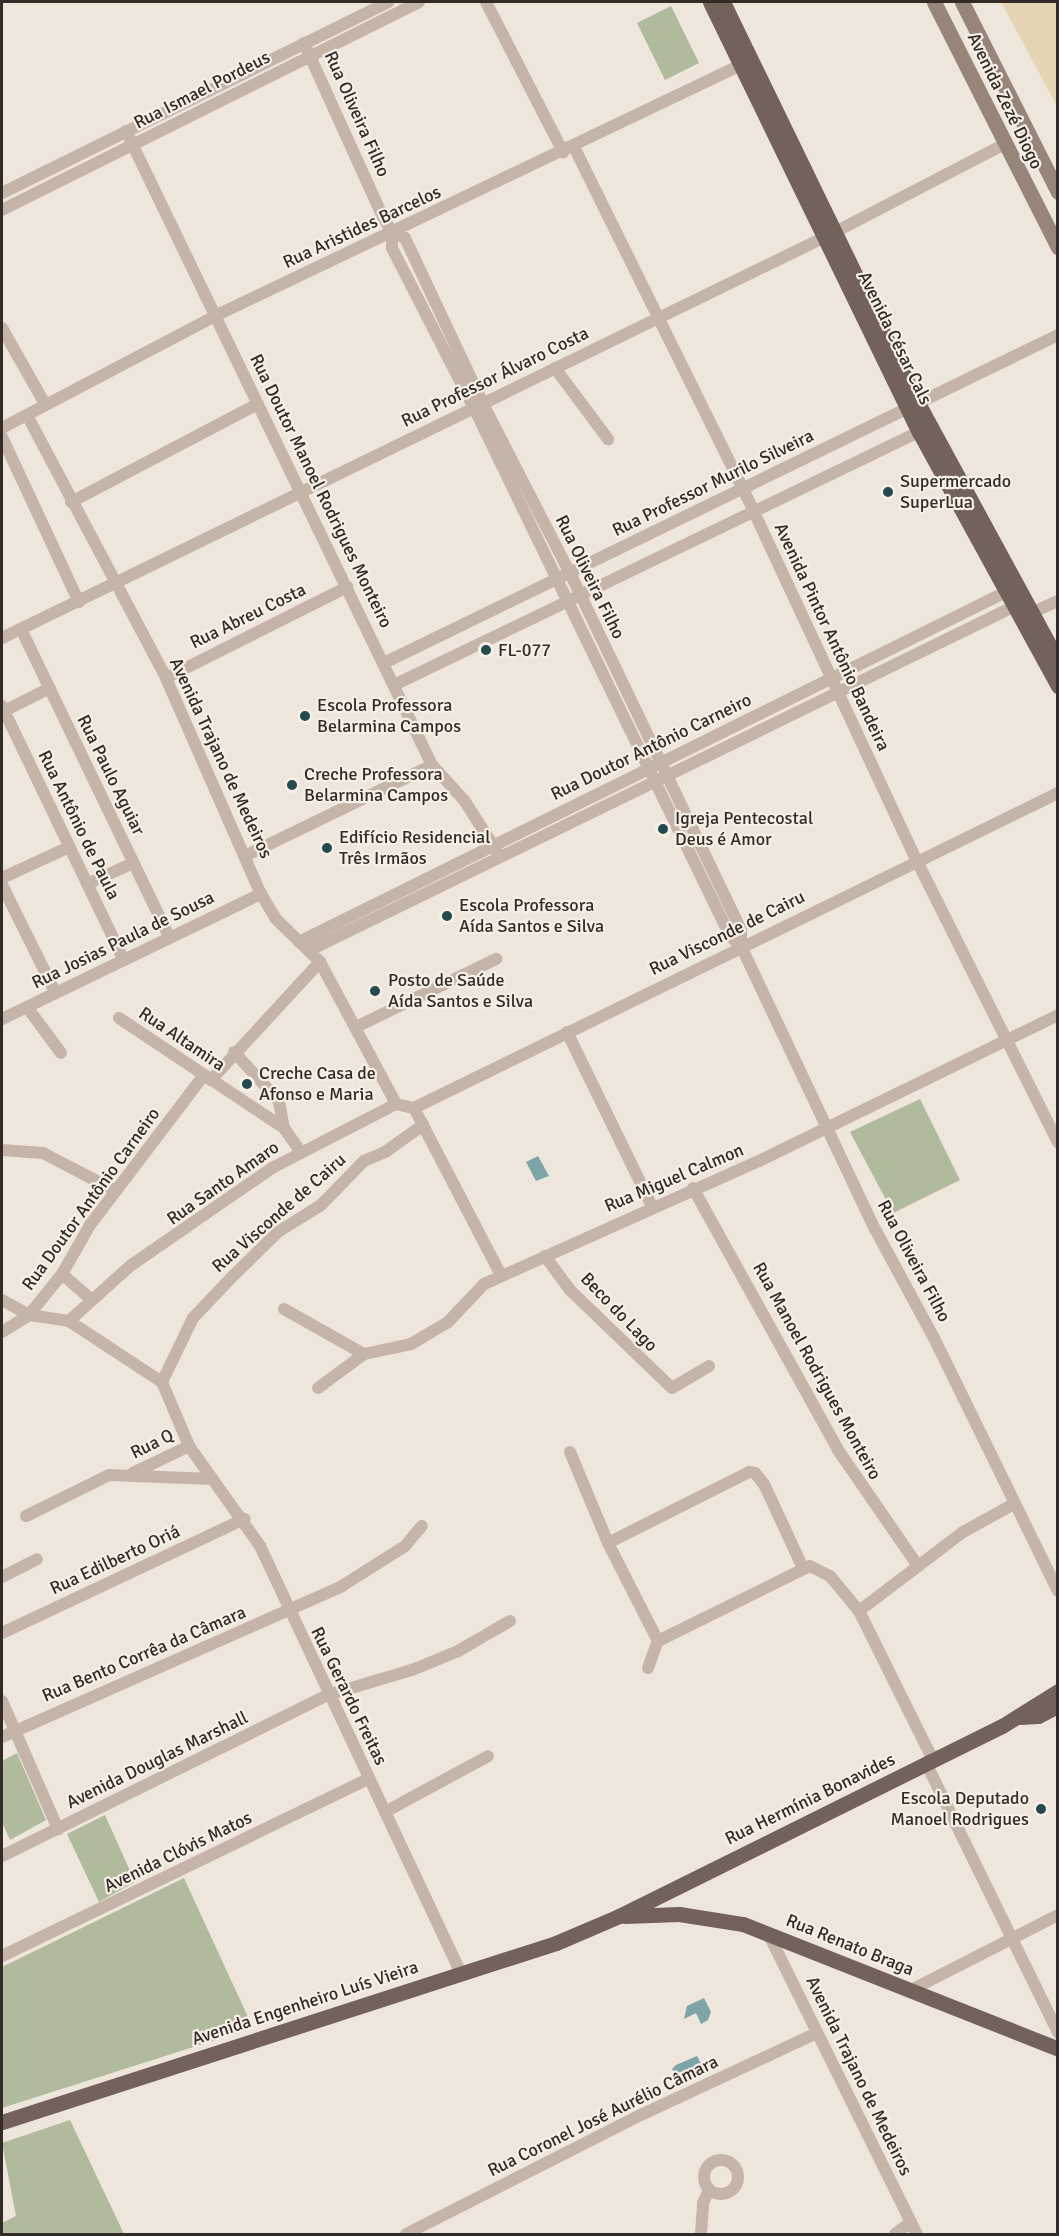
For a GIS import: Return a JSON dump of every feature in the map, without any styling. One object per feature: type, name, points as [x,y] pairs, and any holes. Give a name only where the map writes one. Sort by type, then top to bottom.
[{"type":"main road","name":"Avenida César Cals","points":[[710,2],[746,62]]},
{"type":"main road","name":"Avenida César Cals","points":[[723,2],[746,62],[924,429],[1012,589],[1058,660]]},
{"type":"main road","name":"Avenida Zezé Diogo","points":[[934,2],[1003,145],[1058,249]]},
{"type":"main road","points":[[962,2],[1058,192]]},
{"type":"main road","name":"Avenida César Cals","points":[[1024,606],[1058,686]]},
{"type":"main road","name":"Rua Hermínia Bonavides","points":[[619,1916],[1020,1717],[1033,1703],[1058,1691]]},
{"type":"main road","name":"Rua Hermínia Bonavides","points":[[1020,1717],[1038,1716],[1058,1706]]},
{"type":"main road","name":"Rua Renato Braga","points":[[619,1916],[679,1914],[713,1918],[768,1933],[1058,2049]]},
{"type":"main road","name":"Avenida Engenheiro Luís Vieira","points":[[2,2122],[556,1943],[619,1916]]},
{"type":"street","name":"Rua Ismael Pordeus","points":[[2,210],[133,146],[388,2]]},
{"type":"street","name":"Rua Ismael Pordeus","points":[[2,193],[126,131],[307,49],[419,2]]},
{"type":"street","name":"Avenida Pintor Antônio Bandeira","points":[[486,2],[569,150],[657,317],[743,488],[833,686],[917,861],[1058,1143]]},
{"type":"street","name":"Rua Oliveira Filho","points":[[307,49],[393,232],[392,248],[570,573],[684,812],[698,857]]},
{"type":"street","name":"Rua Aristides Barcelos","points":[[2,428],[217,315],[569,150],[746,62]]},
{"type":"street","name":"Rua Doutor Manoel Rodrigues Monteiro","points":[[126,131],[217,315],[432,765],[464,800],[489,845],[499,855]]},
{"type":"street","name":"Rua Professor Álvaro Costa","points":[[2,638],[116,585],[478,404],[829,234],[1003,145]]},
{"type":"street","points":[[2,328],[45,404]]},
{"type":"street","name":"Rua Professor Murilo Silveira","points":[[384,663],[1058,335]]},
{"type":"street","points":[[555,368],[608,439]]},
{"type":"street","points":[[71,502],[258,404]]},
{"type":"street","name":"Rua Oliveira Filho","points":[[478,404],[556,579],[671,817],[698,857],[741,930],[741,946],[828,1129],[1058,1591]]},
{"type":"street","name":"Avenida Trajano de Medeiros","points":[[27,415],[166,678],[247,855],[261,894],[276,919],[320,962],[396,1104]]},
{"type":"street","points":[[394,685],[924,429]]},
{"type":"street","points":[[2,437],[79,602]]},
{"type":"street","name":"Rua Abreu Costa","points":[[166,678],[347,587]]},
{"type":"street","name":"Rua Doutor Antônio Carneiro","points":[[299,942],[562,809],[650,774],[833,686],[907,643],[1012,589]]},
{"type":"street","name":"Rua Doutor Antônio Carneiro","points":[[833,686],[913,656],[1024,606],[1058,601]]},
{"type":"street","name":"Rua Paulo Aguiar","points":[[21,629],[169,937]]},
{"type":"street","points":[[907,643],[913,656]]},
{"type":"street","points":[[3,708],[50,688]]},
{"type":"street","name":"Rua Antônio de Paula","points":[[3,708],[123,959]]},
{"type":"street","points":[[247,855],[432,765]]},
{"type":"street","name":"Rua Doutor Antônio Carneiro","points":[[310,950],[568,821],[650,774]]},
{"type":"street","name":"Rua Visconde de Cairu","points":[[414,1108],[741,946],[1058,794]]},
{"type":"street","points":[[562,809],[568,821]]},
{"type":"street","points":[[671,817],[684,812]]},
{"type":"street","points":[[516,832],[522,844]]},
{"type":"street","points":[[2,878],[69,847]]},
{"type":"street","points":[[87,884],[133,863]]},
{"type":"street","points":[[2,885],[55,992]]},
{"type":"street","name":"Rua Josias Paula de Sousa","points":[[2,1019],[261,894]]},
{"type":"street","points":[[356,1027],[496,959]]},
{"type":"street","name":"Rua Doutor Antônio Carneiro","points":[[2,1332],[29,1315],[62,1274],[90,1225],[207,1078],[320,962]]},
{"type":"street","points":[[27,1007],[61,1053]]},
{"type":"street","name":"Rua Miguel Calmon","points":[[318,1388],[364,1354],[417,1341],[448,1322],[484,1284],[501,1275],[828,1129],[1058,1016]]},
{"type":"street","name":"Rua Altamira","points":[[119,1018],[284,1128]]},
{"type":"street","points":[[567,1032],[652,1206]]},
{"type":"street","points":[[234,1052],[279,1101],[284,1128],[300,1151]]},
{"type":"street","points":[[396,1104],[414,1108],[501,1275]]},
{"type":"street","name":"Rua Santo Amaro","points":[[69,1321],[130,1266],[300,1151],[396,1104]]},
{"type":"street","name":"Rua Visconde de Cairu","points":[[162,1382],[193,1318],[231,1278],[278,1232],[321,1204],[364,1161],[385,1152],[423,1125]]},
{"type":"street","points":[[2,1150],[43,1154],[116,1191]]},
{"type":"street","name":"Rua Manoel Rodrigues Monteiro","points":[[693,1188],[838,1450],[869,1501],[918,1566]]},
{"type":"street","name":"Beco do Lago","points":[[545,1256],[570,1290],[672,1388],[709,1366]]},
{"type":"street","points":[[62,1274],[91,1299]]},
{"type":"street","points":[[2,1300],[29,1315],[69,1321],[162,1382]]},
{"type":"street","points":[[284,1309],[364,1354]]},
{"type":"street","name":"Rua Gerardo Freitas","points":[[162,1382],[189,1446],[244,1519],[461,1973]]},
{"type":"street","name":"Rua Q","points":[[131,1474],[189,1446]]},
{"type":"street","points":[[570,1452],[608,1543],[658,1641]]},
{"type":"street","points":[[608,1543],[749,1472],[759,1476],[803,1568]]},
{"type":"street","points":[[26,1516],[100,1477],[131,1474],[213,1479]]},
{"type":"street","points":[[859,1611],[963,1532],[1014,1504]]},
{"type":"street","name":"Rua Edilberto Oriá","points":[[2,1633],[244,1519]]},
{"type":"street","name":"Rua Bento Corrêa da Câmara","points":[[2,1737],[289,1612],[342,1586],[390,1557],[423,1526]]},
{"type":"street","points":[[2,1576],[37,1559]]},
{"type":"street","points":[[648,1668],[658,1641],[803,1568],[810,1566],[831,1576],[859,1611],[1058,2033]]},
{"type":"street","name":"Avenida Douglas Marshall","points":[[2,1856],[328,1695],[422,1667],[458,1651],[510,1621]]},
{"type":"street","points":[[2,1701],[58,1829]]},
{"type":"street","points":[[385,1812],[488,1756]]},
{"type":"street","name":"Avenida Clóvis Matos","points":[[2,1956],[368,1779]]},
{"type":"street","points":[[909,1991],[1058,1916]]},
{"type":"street","name":"Avenida Trajano de Medeiros","points":[[768,1933],[917,2235]]},
{"type":"street","name":"Rua Coronel José Aurélio Câmara","points":[[406,2235],[643,2114],[817,2033]]},
{"type":"street","points":[[701,2235],[703,2203],[709,2190]]},
{"type":"street","points":[[895,2235],[911,2222]]},
{"type":"green space","points":[[671,6],[699,63],[665,80],[637,23]]},
{"type":"green space","points":[[920,1099],[960,1180],[893,1213],[850,1132]]},
{"type":"green space","points":[[17,1753],[46,1820],[10,1840],[2,1822],[2,1761]]},
{"type":"green space","points":[[105,1815],[135,1882],[99,1902],[67,1834]]},
{"type":"green space","points":[[184,1878],[253,2028],[2,2108],[2,1967]]},
{"type":"green space","points":[[70,2120],[124,2234],[2,2234],[2,2223],[16,2216],[2,2143]]},
{"type":"sand","points":[[1001,2],[1057,2],[1057,106]]},
{"type":"water","points":[[538,1156],[549,1176],[536,1181],[526,1162]]},
{"type":"water","points":[[704,1998],[711,2012],[708,2020],[701,2024],[696,2013],[684,2019],[687,2006]]},
{"type":"water","points":[[697,2056],[702,2066],[682,2078],[676,2077],[672,2069],[676,2065]]},
{"type":"place","name":"Supermercado SuperLua","points":[[888,492]]},
{"type":"place","name":"FL-077","points":[[486,650]]},
{"type":"place","name":"Escola Professora Belarmina Campos","points":[[305,716]]},
{"type":"place","name":"Creche Professora Belarmina Campos","points":[[292,785]]},
{"type":"place","name":"Igreja Pentecostal Deus é Amor","points":[[663,829]]},
{"type":"place","name":"Edifício Residencial Três Irmãos","points":[[327,848]]},
{"type":"place","name":"Escola Professora Aída Santos e Silva","points":[[447,916]]},
{"type":"place","name":"Posto de Saúde Aída Santos e Silva","points":[[375,991]]},
{"type":"place","name":"Creche Casa de Afonso e Maria","points":[[247,1084]]},
{"type":"place","name":"Escola Deputado Manoel Rodrigues","points":[[1041,1809]]}]
